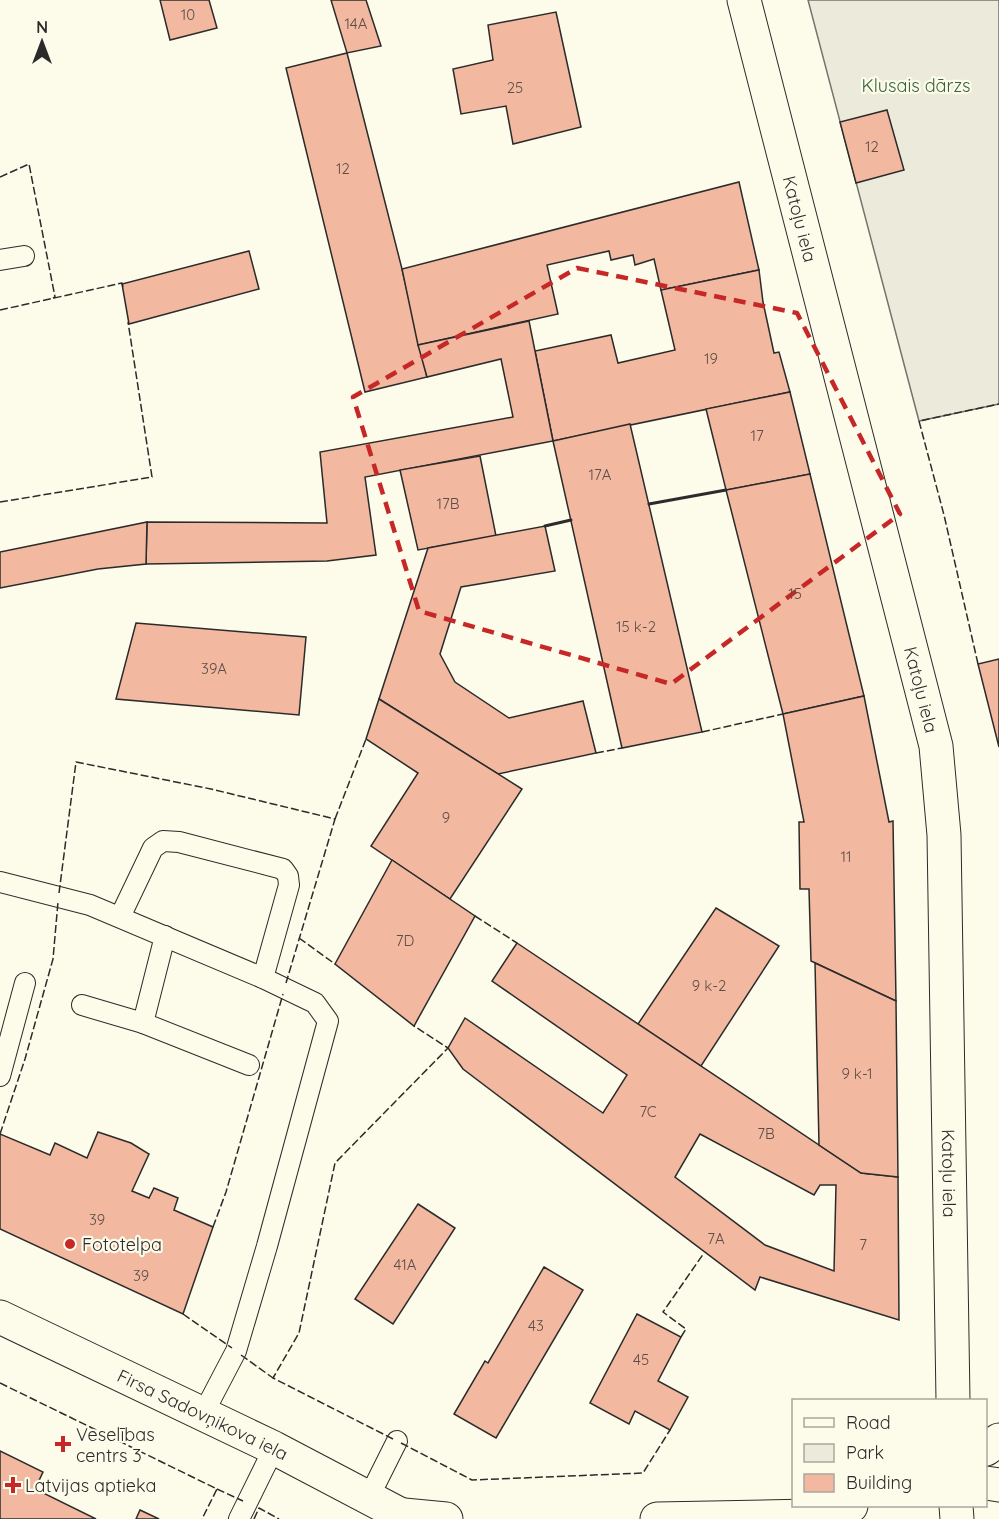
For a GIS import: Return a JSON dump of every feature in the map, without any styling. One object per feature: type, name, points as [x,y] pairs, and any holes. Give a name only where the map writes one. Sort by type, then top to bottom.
[{"type":"street","name":"Katoļu iela","points":[[744,0],[936,746],[944,835],[953,1399]]},
{"type":"street","name":"Firsa Sadovņikova iela","points":[[0,1317],[274,1448],[406,1517],[446,1519]]},
{"type":"street","points":[[657,1519],[804,1518],[847,1507]]},
{"type":"lane","points":[[0,260],[24,256]]},
{"type":"lane","points":[[120,917],[153,848],[163,841],[179,842],[283,869],[288,876],[289,885],[263,978]]},
{"type":"lane","points":[[0,882],[90,905],[165,936],[315,1003],[328,1021],[236,1351],[203,1414]]},
{"type":"lane","points":[[143,1023],[165,936]]},
{"type":"lane","points":[[0,1076],[25,983]]},
{"type":"lane","points":[[82,1005],[143,1023],[249,1065]]},
{"type":"lane","points":[[369,1497],[397,1441]]},
{"type":"lane","points":[[239,1519],[274,1448]]},
{"type":"highlighted area","points":[[577,268],[797,313],[900,514],[671,684],[419,611],[353,397]]},
{"type":"green space","name":"Klusais dārzs","points":[[808,0],[999,0],[999,404],[919,421]]},
{"type":"building","points":[[160,0],[209,0],[217,28],[170,40]]},
{"type":"building","points":[[331,0],[366,0],[381,46],[347,53]]},
{"type":"building","points":[[556,12],[581,127],[513,144],[506,106],[461,114],[453,69],[493,60],[488,25]]},
{"type":"building","points":[[347,53],[427,377],[365,392],[286,68]]},
{"type":"building","points":[[887,110],[904,170],[856,183],[840,122]]},
{"type":"building","points":[[739,182],[759,270],[661,290],[654,259],[635,265],[633,255],[611,260],[609,251],[547,265],[558,314],[418,345],[402,269]]},
{"type":"building","points":[[249,251],[259,289],[129,324],[122,284]]},
{"type":"building","points":[[759,270],[774,353],[779,352],[790,392],[553,441],[535,351],[611,335],[618,363],[675,350],[661,290]]},
{"type":"building","points":[[529,321],[553,441],[365,477],[376,555],[327,561],[146,564],[147,522],[327,523],[320,452],[513,417],[501,359],[427,377],[418,345]]},
{"type":"building","points":[[790,392],[810,474],[726,490],[706,409]]},
{"type":"building","points":[[630,424],[702,732],[622,748],[553,441]]},
{"type":"building","points":[[480,456],[496,536],[418,550],[400,470]]},
{"type":"building","points":[[810,474],[864,696],[783,714],[726,490]]},
{"type":"building","points":[[147,522],[146,564],[98,569],[0,588],[0,552]]},
{"type":"building","points":[[545,526],[555,571],[461,587],[440,654],[455,682],[509,718],[583,701],[596,753],[498,774],[379,699],[428,548]]},
{"type":"building","points":[[136,623],[306,637],[299,715],[116,699]]},
{"type":"building","points":[[999,659],[999,747],[978,664]]},
{"type":"building","points":[[864,696],[889,822],[893,821],[896,1001],[811,961],[809,889],[800,889],[799,822],[804,822],[783,714]]},
{"type":"building","points":[[379,699],[522,789],[450,899],[371,846],[418,773],[366,739]]},
{"type":"building","points":[[392,860],[475,916],[414,1026],[335,964]]},
{"type":"building","points":[[716,908],[779,946],[701,1066],[638,1024]]},
{"type":"building","points":[[517,943],[861,1173],[898,1177],[899,1320],[760,1277],[755,1290],[463,1069],[448,1048],[465,1018],[603,1113],[627,1075],[492,981]],"holes":[[[700,1134],[814,1195],[820,1185],[836,1185],[834,1271],[765,1245],[675,1177]]]},
{"type":"building","points":[[815,963],[896,1001],[898,1177],[861,1173],[819,1145]]},
{"type":"building","points":[[98,1132],[131,1143],[149,1154],[132,1191],[149,1198],[154,1188],[178,1198],[174,1210],[213,1227],[183,1314],[0,1229],[0,1134],[50,1155],[55,1143],[87,1158]]},
{"type":"building","points":[[418,1204],[455,1228],[393,1324],[355,1299]]},
{"type":"building","points":[[544,1267],[583,1290],[496,1438],[454,1414],[485,1361],[488,1363]]},
{"type":"building","points":[[637,1314],[681,1337],[658,1381],[688,1397],[670,1430],[635,1411],[629,1424],[590,1403]]},
{"type":"building","points":[[0,1451],[43,1472],[35,1489],[96,1519],[0,1519]]},
{"type":"building","points":[[140,1510],[159,1519],[136,1519]]},
{"type":"fence","points":[[0,177],[29,164],[55,297],[53,298]]},
{"type":"fence","points":[[0,310],[122,283],[123,287]]},
{"type":"fence","points":[[0,502],[152,477],[128,322]]},
{"type":"fence","points":[[978,664],[944,515],[919,421],[999,404]]},
{"type":"fence","points":[[702,732],[783,714]]},
{"type":"fence","points":[[335,819],[366,739]]},
{"type":"fence","points":[[596,753],[622,748]]},
{"type":"fence","points":[[59,893],[76,762],[211,789],[335,819],[286,983]]},
{"type":"fence","points":[[0,1134],[25,1059],[53,959],[58,902]]},
{"type":"fence","points":[[475,916],[517,943]]},
{"type":"fence","points":[[299,938],[335,964]]},
{"type":"fence","points":[[213,1227],[226,1192],[283,994]]},
{"type":"fence","points":[[393,1439],[273,1378],[299,1333],[335,1163],[448,1048],[414,1026]]},
{"type":"fence","points":[[681,1337],[686,1329],[663,1312],[704,1253]]},
{"type":"fence","points":[[183,1314],[232,1348]]},
{"type":"fence","points":[[241,1355],[273,1378]]},
{"type":"fence","points":[[0,1383],[217,1489],[202,1519]]},
{"type":"fence","points":[[401,1443],[472,1480],[643,1473],[670,1430]]},
{"type":"fence","points":[[217,1489],[243,1501]]},
{"type":"fence","points":[[254,1519],[259,1508],[279,1519]]},
{"type":"wall","points":[[649,504],[726,490]]},
{"type":"wall","points":[[545,526],[571,520]]},
{"type":"place","name":"Fototelpa","points":[[70,1244]]},
{"type":"place","name":"Veselības centrs 3","points":[[63,1444]]},
{"type":"place","name":"Latvijas aptieka","points":[[13,1485]]}]
